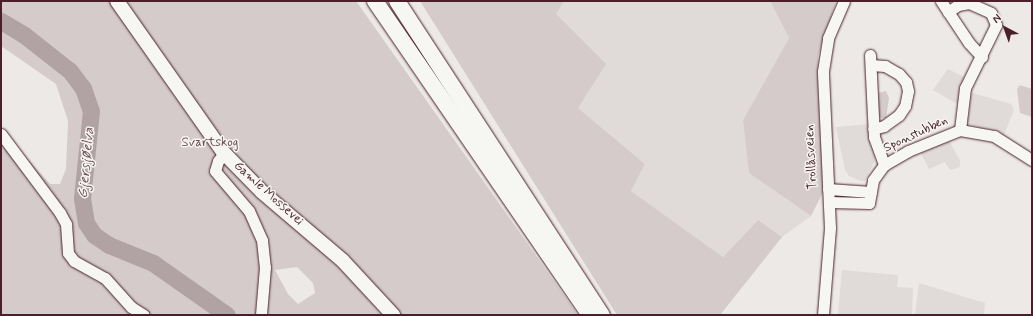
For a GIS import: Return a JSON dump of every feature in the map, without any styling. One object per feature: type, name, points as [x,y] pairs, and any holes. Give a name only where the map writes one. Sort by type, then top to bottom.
[{"type":"highway","points":[[375,1],[590,315]]},
{"type":"highway","points":[[397,1],[602,315]]},
{"type":"main road","name":"Gamle Mossevei","points":[[117,1],[224,153],[262,192],[343,262],[393,315]]},
{"type":"street","name":"Trollåsveien","points":[[823,315],[829,262],[829,202],[824,60],[831,26],[844,1]]},
{"type":"street","points":[[941,1],[969,43],[982,56]]},
{"type":"street","name":"Sponstubben","points":[[948,12],[958,5],[969,3],[993,16],[996,29],[965,88],[960,130]]},
{"type":"street","name":"Sponstubben","points":[[874,129],[890,123],[899,115],[905,106],[908,92],[906,82],[899,74],[871,60],[874,129],[877,151],[884,165]]},
{"type":"street","name":"Sponstubben","points":[[829,202],[869,203],[873,180],[884,165],[908,151],[960,130],[994,136],[1032,160]]},
{"type":"street","points":[[1,134],[60,213],[66,224],[68,253],[74,261],[105,278],[131,307],[144,315]]},
{"type":"street","points":[[224,153],[218,161],[215,170],[249,211],[262,240],[265,267],[261,315]]},
{"type":"street","points":[[828,189],[871,192]]},
{"type":"shaded area","points":[[564,1],[770,1],[789,38],[743,120],[749,173],[811,216],[782,237],[758,220],[723,257],[631,191],[645,164],[578,108],[555,14]]},
{"type":"shaded area","points":[[948,69],[966,78],[957,104],[933,90]]},
{"type":"shaded area","points":[[972,93],[1011,104],[1014,110],[1004,135],[965,123],[967,103]]},
{"type":"shaded area","points":[[870,124],[875,160],[865,181],[861,181],[849,176],[845,170],[836,127]]},
{"type":"shaded area","points":[[946,136],[960,160],[960,167],[950,170],[945,162],[929,169],[919,150]]},
{"type":"shaded area","points":[[842,270],[898,275],[897,287],[913,288],[912,315],[838,315]]},
{"type":"shaded area","points":[[919,283],[985,303],[984,315],[915,315]]},
{"type":"green space","name":"Svartskog","points":[[1,1],[356,1],[578,315],[1,315],[1,129],[50,184],[60,184],[66,169],[68,121],[56,84],[1,46]],"holes":[[[297,267],[313,283],[315,293],[298,304],[288,294],[275,270]]]},
{"type":"green space","points":[[420,1],[564,1],[556,14],[606,64],[578,108],[645,164],[631,191],[723,257],[758,220],[782,237],[720,315],[617,315]]},
{"type":"green space","points":[[770,1],[836,1],[818,56],[825,188],[811,216],[749,173],[743,120],[789,38]]},
{"type":"green space","points":[[1020,85],[1032,89],[1032,117],[1020,113],[1017,89]]},
{"type":"green space","points":[[886,91],[889,98],[886,118],[877,118],[878,93]]},
{"type":"waterway","name":"Gjersjøelva","points":[[1,21],[23,34],[70,71],[83,88],[91,111],[82,198],[86,223],[94,235],[109,245],[153,263],[227,315]]}]
